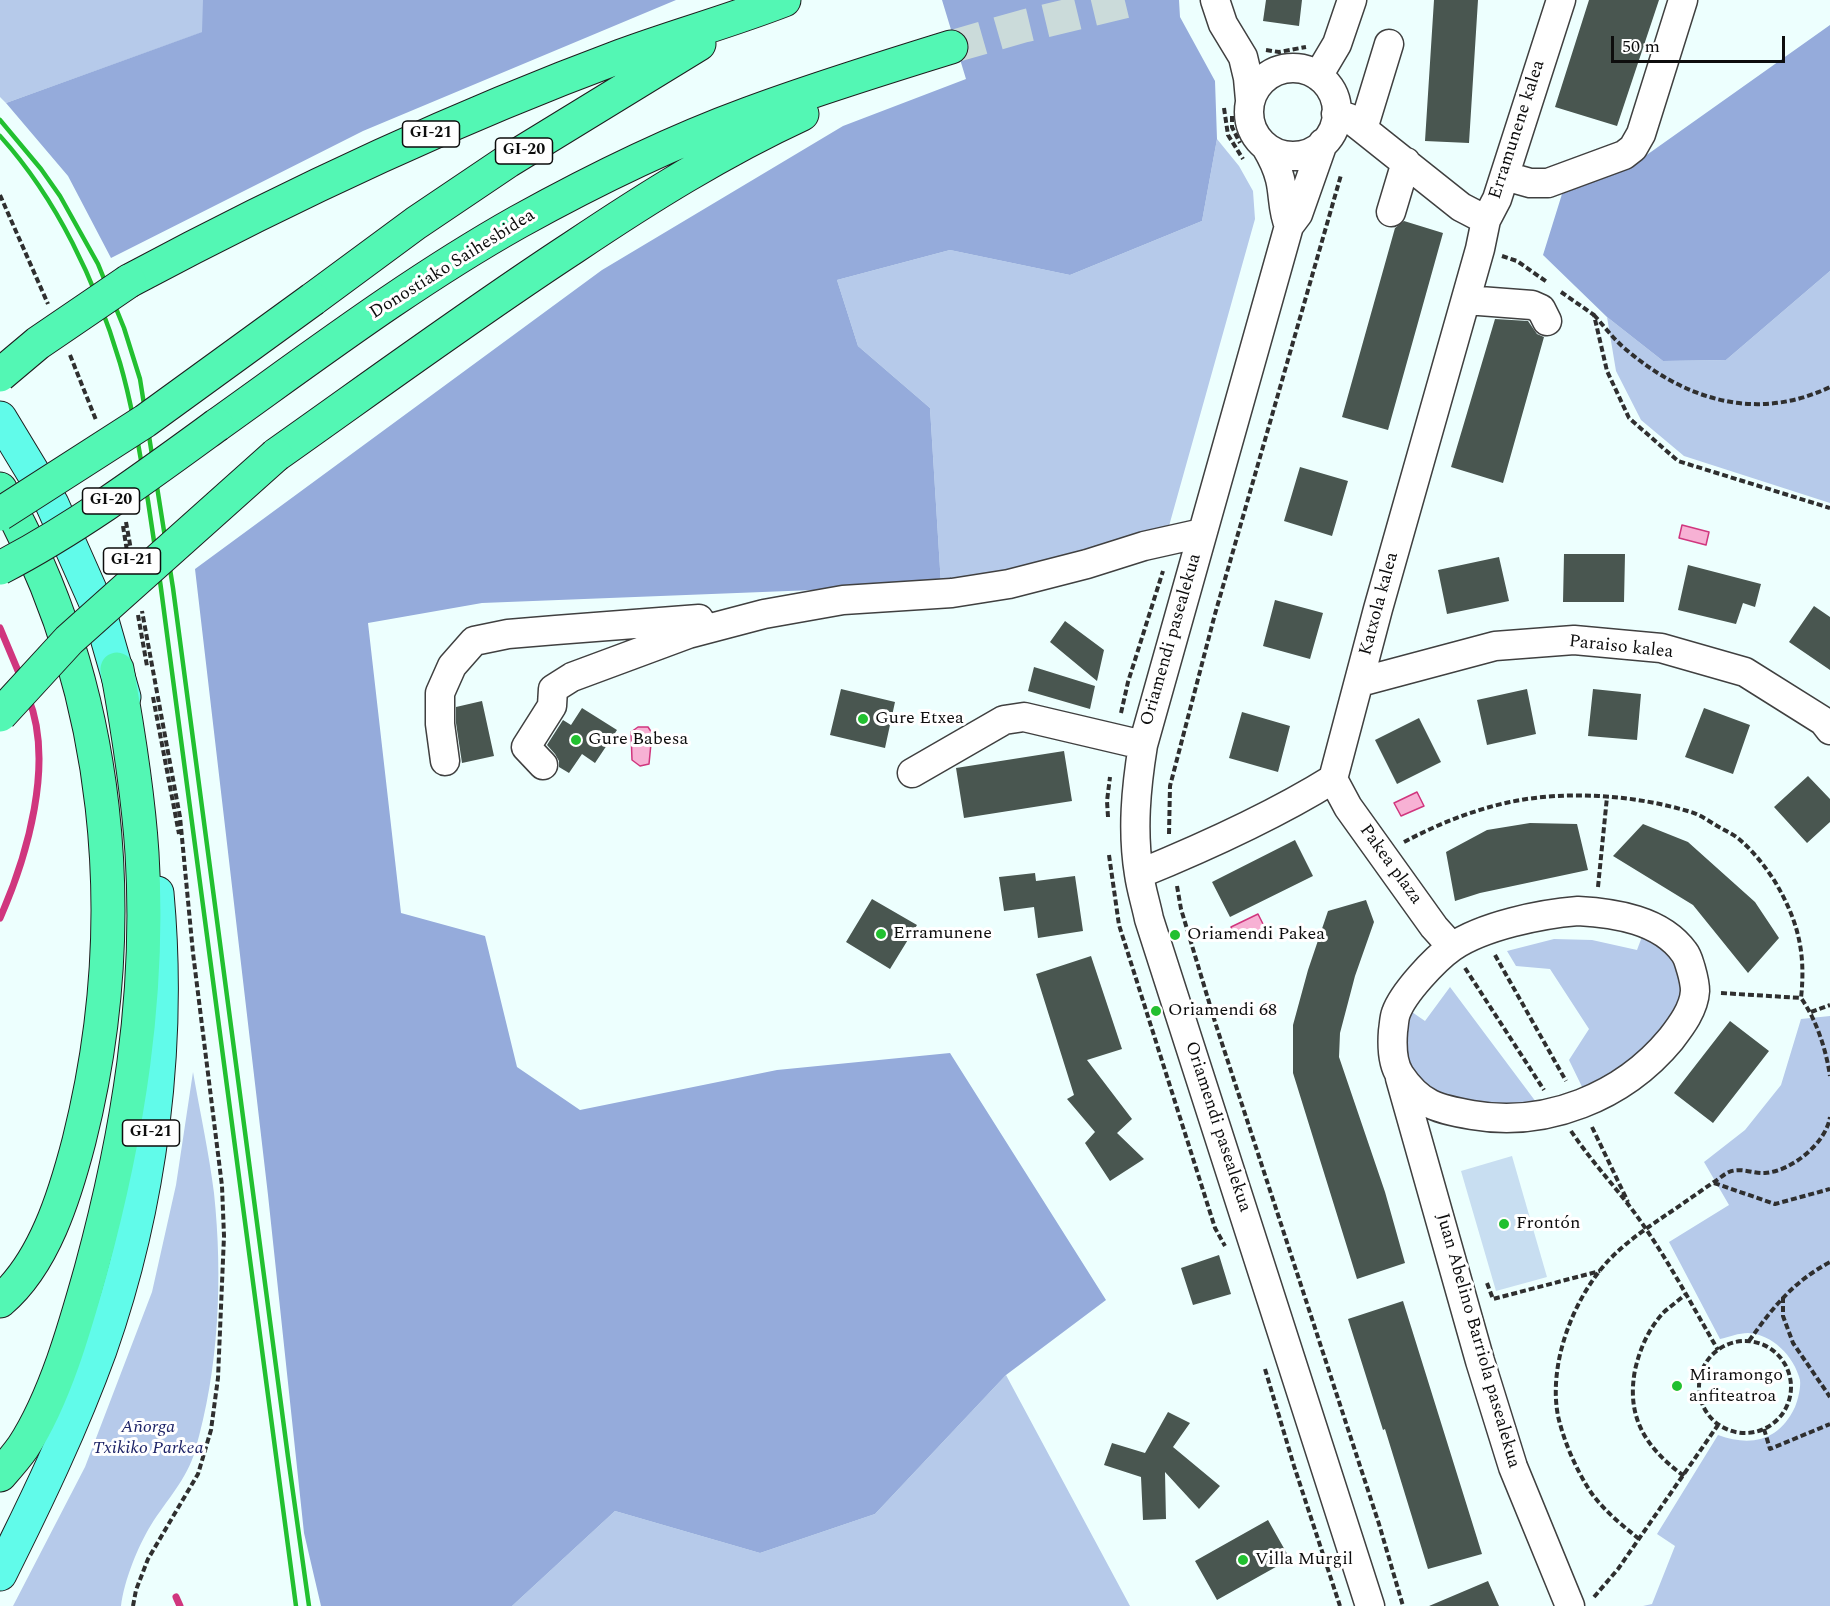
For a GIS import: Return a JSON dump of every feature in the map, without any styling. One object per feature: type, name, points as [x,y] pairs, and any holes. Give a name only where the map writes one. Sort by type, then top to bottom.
[{"type":"highway","name":"GI-20","points":[[0,514],[145,422],[416,223],[508,161],[744,16],[784,0]]},
{"type":"highway","name":"GI-21","points":[[0,375],[38,343],[129,281],[238,223],[499,104],[622,55],[744,16]]},
{"type":"highway","name":"GI-21","points":[[0,681],[55,626],[128,565],[276,455],[534,273],[639,204],[770,129],[951,46]]},
{"type":"highway","name":"Donostiako Saihesbidea","points":[[0,568],[31,552],[127,490],[365,320],[518,222],[673,144],[822,87],[951,46]]},
{"type":"highway","points":[[0,715],[69,640],[276,455]]},
{"type":"highway","points":[[0,489],[18,521],[43,576],[63,626],[78,679],[98,772],[109,900],[107,973],[100,1037],[89,1100],[73,1166],[39,1251],[19,1282],[0,1301]]},
{"type":"highway","points":[[0,1475],[23,1447],[49,1399],[75,1324],[107,1212],[139,1036],[144,914],[142,854],[137,792],[117,669]]},
{"type":"main road","name":"GI-21","points":[[0,418],[52,504],[99,610],[117,669],[133,730],[145,790],[159,914],[161,976],[156,1100],[134,1227],[119,1287],[100,1349],[52,1468],[0,1574]]},
{"type":"street","points":[[1215,0],[1223,24],[1252,54],[1261,66],[1296,69],[1318,76],[1332,93],[1336,114],[1334,126],[1323,143],[1309,153],[1296,156],[1276,153],[1266,147],[1253,131],[1249,111],[1248,78],[1252,54]]},
{"type":"street","points":[[1318,76],[1337,44],[1352,0]]},
{"type":"street","name":"Erramunene kalea","points":[[1336,114],[1349,118],[1461,207],[1486,220],[1497,199],[1561,0]]},
{"type":"street","points":[[1504,176],[1530,183],[1548,183],[1624,155],[1633,148],[1641,134],[1683,0]]},
{"type":"street","points":[[1364,129],[1389,44]]},
{"type":"street","points":[[1250,100],[1263,80],[1272,73],[1284,69]]},
{"type":"street","name":"Oriamendi pasealekua","points":[[1323,143],[1298,214],[1289,226],[1202,533],[1143,745],[1134,820],[1138,874],[1149,919],[1370,1606]]},
{"type":"street","name":"Oriamendi pasealekua","points":[[1266,147],[1281,180],[1284,213],[1289,226]]},
{"type":"street","points":[[1391,212],[1406,162]]},
{"type":"street","name":"Katxola kalea","points":[[1333,779],[1381,598],[1480,249],[1486,220]]},
{"type":"street","points":[[1466,300],[1532,305],[1541,309],[1547,321]]},
{"type":"street","points":[[543,765],[526,747],[552,706],[553,689],[572,677],[688,634],[764,614],[843,600],[952,593],[1009,584],[1087,564],[1144,546],[1202,533]]},
{"type":"street","points":[[445,761],[440,724],[440,693],[452,666],[474,641],[508,634],[567,628],[764,614]]},
{"type":"street","name":"Paraiso kalea","points":[[1360,682],[1495,646],[1574,640],[1661,648],[1745,672],[1822,721],[1830,730]]},
{"type":"street","points":[[912,773],[1004,720],[1024,717],[1143,745]]},
{"type":"street","points":[[1138,874],[1173,860],[1301,799],[1333,779]]},
{"type":"street","name":"Pakea plaza","points":[[1333,779],[1348,807],[1434,927],[1452,947]]},
{"type":"street","points":[[1549,913],[1608,913],[1639,921],[1668,935],[1686,953],[1695,992],[1684,1023],[1645,1066],[1615,1089],[1569,1108],[1517,1118],[1486,1117],[1452,1111],[1432,1105],[1414,1094],[1398,1072],[1392,1044],[1396,1012],[1417,980],[1452,947],[1482,933],[1549,913]]},
{"type":"street","name":"Juan Abelino Barriola pasealekua","points":[[1398,1072],[1480,1361],[1513,1467],[1570,1606]]},
{"type":"path","points":[[1252,54],[1305,48],[1313,42]]},
{"type":"path","points":[[1324,237],[1218,603],[1170,786],[1169,838],[1186,928],[1403,1606]]},
{"type":"path","points":[[1480,249],[1517,261],[1594,315],[1621,345],[1656,372],[1687,390],[1712,398],[1745,404],[1781,404],[1809,398],[1830,387]]},
{"type":"path","points":[[1594,315],[1607,371],[1629,418],[1678,461],[1830,508]]},
{"type":"path","points":[[1394,847],[1424,831],[1468,813],[1511,801],[1551,796],[1607,797],[1651,803],[1693,813],[1738,837],[1762,862],[1785,898],[1799,934],[1803,973],[1801,998],[1811,1012],[1830,1076]]},
{"type":"path","points":[[1595,912],[1607,797]]},
{"type":"path","points":[[1179,923],[1186,946]]},
{"type":"path","points":[[1482,933],[1569,1108],[1583,1149],[1645,1229],[1718,1350]]},
{"type":"path","points":[[1452,947],[1569,1108],[1600,1141],[1630,1208]]},
{"type":"path","points":[[1695,992],[1801,998]]},
{"type":"path","points":[[1811,1012],[1830,1005]]},
{"type":"path","points":[[1639,1539],[1615,1519],[1591,1492],[1569,1451],[1558,1415],[1556,1379],[1565,1338],[1580,1299],[1608,1261],[1645,1229],[1730,1172],[1748,1170],[1766,1173],[1791,1165],[1813,1150],[1829,1123],[1830,1117]]},
{"type":"path","points":[[1713,1183],[1775,1204],[1830,1189]]},
{"type":"path","points":[[1749,1341],[1783,1297],[1812,1271],[1830,1262]]},
{"type":"path","points":[[1492,1299],[1600,1271]]},
{"type":"path","points":[[1684,1476],[1668,1464],[1652,1447],[1640,1427],[1632,1406],[1632,1386],[1638,1359],[1647,1336],[1664,1312],[1686,1294]]},
{"type":"path","points":[[1783,1297],[1783,1316],[1793,1343],[1830,1397]]},
{"type":"path","points":[[1749,1341],[1764,1344],[1777,1353],[1786,1365],[1791,1380],[1791,1395],[1786,1409],[1777,1421],[1764,1430],[1748,1433],[1732,1432],[1718,1425],[1707,1415],[1698,1387],[1700,1373],[1707,1360],[1718,1350],[1727,1344],[1749,1341]]},
{"type":"path","points":[[1764,1430],[1770,1449],[1830,1424]]},
{"type":"path","points":[[1587,1606],[1618,1569],[1718,1425]]},
{"type":"path","points":[[1294,1466],[1340,1606]]},
{"type":"green space","points":[[0,0],[203,0],[203,32],[6,103],[0,97]]},
{"type":"green space","points":[[1217,139],[1239,166],[1253,191],[1255,219],[1169,526],[1071,554],[941,585],[930,408],[858,346],[837,280],[950,250],[1070,275],[1202,221]]},
{"type":"green space","points":[[1830,271],[1830,503],[1684,456],[1641,420],[1616,371],[1607,317],[1663,361],[1726,360]]},
{"type":"green space","points":[[1643,934],[1663,948],[1676,962],[1683,985],[1678,1011],[1659,1039],[1585,1093],[1569,1060],[1589,1029],[1550,969],[1516,966],[1507,951],[1554,939],[1592,940],[1637,950]]},
{"type":"green space","points":[[1450,987],[1539,1106],[1515,1110],[1433,1094],[1412,1076],[1404,1054],[1409,1010],[1425,1021]]},
{"type":"green space","points":[[1830,1016],[1830,1606],[1643,1606],[1652,1604],[1675,1546],[1657,1534],[1718,1435],[1730,1439],[1753,1440],[1772,1434],[1788,1418],[1796,1404],[1800,1386],[1793,1363],[1781,1348],[1765,1337],[1748,1333],[1720,1339],[1669,1242],[1729,1205],[1704,1162],[1745,1130],[1781,1085],[1801,1019]]},
{"type":"green space","name":"Añorga Txikiko Parkea","points":[[193,1072],[214,1193],[218,1258],[214,1356],[195,1451],[182,1480],[141,1543],[128,1575],[121,1606],[13,1606],[85,1467],[152,1292],[176,1185]]},
{"type":"green space","points":[[1006,1375],[1130,1606],[512,1606],[615,1511],[760,1553],[875,1514]]},
{"type":"shaded area","points":[[203,0],[676,0],[363,131],[111,258],[68,176],[6,103],[202,32]]},
{"type":"shaded area","points":[[942,0],[1179,0],[1180,17],[1215,81],[1217,139],[1202,221],[1070,275],[950,250],[837,280],[858,346],[930,408],[941,585],[482,603],[368,623],[401,913],[485,936],[517,1067],[580,1110],[777,1070],[950,1053],[1106,1300],[1006,1375],[875,1514],[760,1553],[615,1511],[512,1606],[321,1606],[304,1533],[268,1195],[195,569],[602,270],[843,126],[966,79]]},
{"type":"shaded area","points":[[1830,25],[1830,271],[1726,360],[1663,361],[1607,317],[1543,255],[1562,194],[1641,159]]},
{"type":"shaded area","points":[[1682,525],[1709,532],[1706,545],[1679,538]]},
{"type":"shaded area","points":[[638,727],[648,727],[652,733],[649,764],[640,766],[632,760],[631,732]]},
{"type":"shaded area","points":[[1417,792],[1424,806],[1401,816],[1394,803]]},
{"type":"shaded area","points":[[1258,914],[1265,928],[1237,941],[1231,927]]},
{"type":"shaded area","name":"Frontón","points":[[1512,1156],[1547,1277],[1496,1291],[1461,1171]]},
{"type":"building","points":[[1266,0],[1302,0],[1299,26],[1263,21]]},
{"type":"building","points":[[1434,0],[1478,0],[1469,143],[1425,141]]},
{"type":"building","points":[[1589,0],[1659,0],[1617,126],[1555,107]]},
{"type":"building","points":[[1404,221],[1443,233],[1388,430],[1342,417],[1395,228]]},
{"type":"building","points":[[1495,319],[1528,321],[1537,334],[1544,337],[1503,483],[1451,467]]},
{"type":"building","points":[[1300,467],[1348,481],[1332,536],[1284,521]]},
{"type":"building","points":[[1564,554],[1625,554],[1624,602],[1563,602]]},
{"type":"building","points":[[1499,557],[1509,601],[1447,614],[1438,570]]},
{"type":"building","points":[[1688,565],[1761,584],[1755,607],[1743,603],[1736,624],[1678,610]]},
{"type":"building","points":[[1275,600],[1323,613],[1310,659],[1263,646]]},
{"type":"building","points":[[1814,606],[1830,617],[1830,670],[1789,642]]},
{"type":"building","points":[[1065,621],[1104,650],[1097,681],[1050,642]]},
{"type":"building","points":[[1034,667],[1095,686],[1090,709],[1028,691]]},
{"type":"building","name":"Gure Etxea","points":[[841,689],[895,702],[885,748],[830,735]]},
{"type":"building","points":[[1527,689],[1536,734],[1487,745],[1477,700]]},
{"type":"building","points":[[1593,689],[1641,694],[1637,740],[1588,736]]},
{"type":"building","points":[[482,701],[494,756],[462,763],[456,707]]},
{"type":"building","name":"Gure Babesa","points":[[582,708],[617,730],[595,763],[582,754],[569,773],[559,767],[559,761],[547,745],[563,720],[571,725]]},
{"type":"building","points":[[1704,708],[1750,725],[1733,774],[1685,757]]},
{"type":"building","points":[[1242,712],[1290,726],[1278,772],[1229,758]]},
{"type":"building","points":[[1419,718],[1441,762],[1397,784],[1375,740]]},
{"type":"building","points":[[1064,751],[1072,801],[964,818],[956,768]]},
{"type":"building","points":[[1808,776],[1830,799],[1830,822],[1807,843],[1774,807]]},
{"type":"building","points":[[1530,823],[1577,824],[1588,870],[1480,893],[1455,901],[1446,852],[1487,830]]},
{"type":"building","points":[[1643,824],[1688,842],[1755,902],[1779,938],[1748,973],[1693,905],[1613,856]]},
{"type":"building","points":[[1295,840],[1313,876],[1230,917],[1212,882]]},
{"type":"building","points":[[1035,873],[1036,881],[1075,876],[1083,931],[1038,938],[1034,907],[1004,911],[999,877]]},
{"type":"building","name":"Erramunene","points":[[872,899],[917,925],[890,969],[846,942]]},
{"type":"building","points":[[1366,900],[1374,922],[1355,976],[1340,1033],[1339,1057],[1385,1192],[1405,1263],[1357,1279],[1293,1073],[1293,1025],[1308,970],[1328,911]]},
{"type":"building","points":[[1091,956],[1122,1049],[1087,1060],[1132,1119],[1117,1133],[1144,1159],[1110,1181],[1085,1143],[1095,1132],[1067,1099],[1074,1095],[1036,974]]},
{"type":"building","points":[[1730,1021],[1769,1051],[1713,1123],[1674,1093]]},
{"type":"building","points":[[1219,1255],[1231,1294],[1193,1305],[1181,1268]]},
{"type":"building","points":[[1403,1301],[1482,1554],[1428,1569],[1348,1319]]},
{"type":"building","points":[[1168,1412],[1190,1423],[1173,1447],[1220,1486],[1199,1509],[1165,1472],[1166,1519],[1143,1520],[1141,1477],[1104,1465],[1112,1443],[1145,1453]]},
{"type":"building","name":"Villa Murgil","points":[[1268,1520],[1290,1559],[1217,1600],[1195,1561]]},
{"type":"building","points":[[1488,1581],[1499,1606],[1429,1606]]},
{"type":"waterway","points":[[0,628],[21,678]]},
{"type":"waterway","points":[[0,918],[20,867],[28,838],[38,779],[39,750],[36,723],[28,697]]},
{"type":"waterway","points":[[176,1597],[180,1606]]},
{"type":"tunnel","points":[[951,47],[1024,26],[1132,0]]},
{"type":"railway","points":[[0,120],[41,169],[60,196],[98,264],[124,328],[140,379],[173,588],[309,1606]]},
{"type":"railway","points":[[0,136],[21,161],[57,214],[87,272],[120,363],[132,414],[164,608],[296,1606]]},
{"type":"place","name":"Gure Etxea","points":[[863,719]]},
{"type":"place","name":"Gure Babesa","points":[[576,740]]},
{"type":"place","name":"Erramunene","points":[[881,934]]},
{"type":"place","name":"Oriamendi Pakea","points":[[1175,935]]},
{"type":"place","name":"Oriamendi 68","points":[[1156,1011]]},
{"type":"place","name":"Frontón","points":[[1504,1224]]},
{"type":"place","name":"Miramongo anfiteatroa","points":[[1677,1386]]},
{"type":"place","name":"Villa Murgil","points":[[1243,1560]]}]
